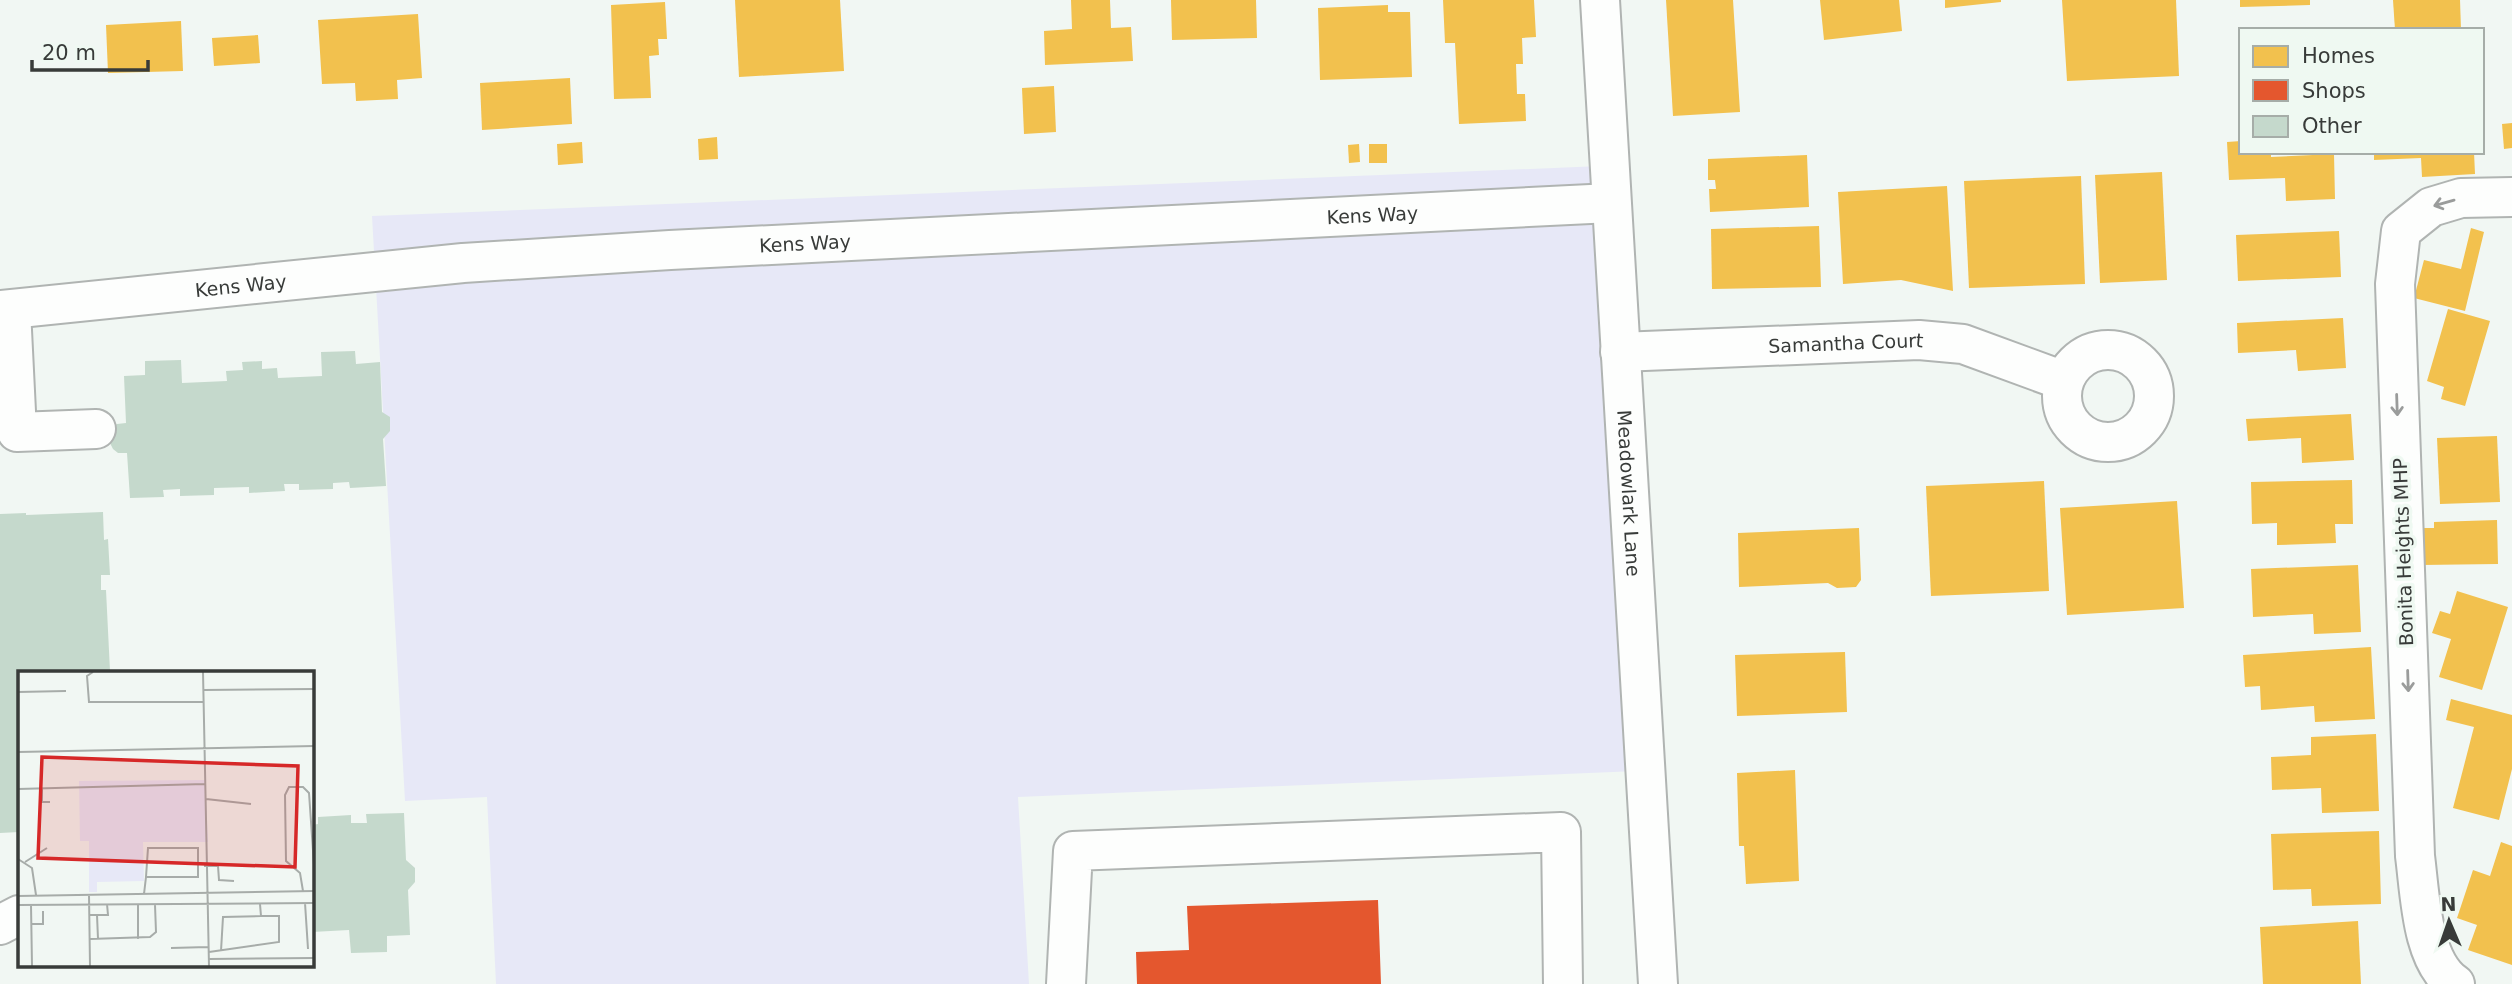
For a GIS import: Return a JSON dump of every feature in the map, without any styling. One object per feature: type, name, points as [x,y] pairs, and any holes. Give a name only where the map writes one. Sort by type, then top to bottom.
[{"type":"street","name":"Meadowlark Lane","points":[[1600,0],[1658,984]]},
{"type":"street","name":"Bonita Heights MHP","points":[[2455,984],[2439,967],[2424,926],[2415,856],[2395,284],[2400,231],[2431,207],[2461,198],[2512,197]]},
{"type":"street","name":"Kens Way","points":[[6,310],[463,263],[670,250],[1611,203]]},
{"type":"street","points":[[6,310],[17,432],[96,429]]},
{"type":"street","name":"Samantha Court","points":[[1620,352],[1919,340],[1963,344],[2064,381]]},
{"type":"street","points":[[1066,984],[1073,851],[1560,832],[1563,984]]},
{"type":"street","points":[[0,925],[18,916]]},
{"type":"shaded area","points":[[1601,166],[1660,770],[1018,797],[1029,984],[496,984],[487,797],[405,801],[372,216]]},
{"type":"building: Homes","points":[[735,0],[840,0],[844,71],[739,77]]},
{"type":"building: Homes","points":[[1071,0],[1110,0],[1111,28],[1131,27],[1133,61],[1045,65],[1044,31],[1072,29]]},
{"type":"building: Homes","points":[[1171,0],[1256,0],[1257,38],[1172,40]]},
{"type":"building: Homes","points":[[1443,0],[1534,0],[1536,37],[1522,38],[1523,64],[1516,64],[1517,94],[1525,94],[1526,121],[1459,124],[1455,43],[1445,43]]},
{"type":"building: Homes","points":[[1666,0],[1733,0],[1740,112],[1673,116]]},
{"type":"building: Homes","points":[[1820,0],[1899,0],[1902,31],[1824,40]]},
{"type":"building: Homes","points":[[1945,0],[2001,0],[2001,2],[1945,8]]},
{"type":"building: Homes","points":[[2062,0],[2176,0],[2179,76],[2067,81]]},
{"type":"building: Homes","points":[[2240,0],[2310,0],[2310,5],[2240,7]]},
{"type":"building: Homes","points":[[2393,0],[2460,0],[2461,28],[2395,28]]},
{"type":"building: Homes","points":[[665,2],[667,39],[658,39],[659,55],[649,56],[651,98],[614,99],[611,5]]},
{"type":"building: Homes","points":[[1388,5],[1388,12],[1410,12],[1412,77],[1320,80],[1318,8]]},
{"type":"building: Homes","points":[[418,14],[422,78],[397,80],[398,99],[356,101],[355,83],[322,84],[318,20]]},
{"type":"building: Homes","points":[[181,21],[183,71],[108,73],[106,25]]},
{"type":"building: Homes","points":[[258,35],[260,63],[214,66],[212,38]]},
{"type":"building: Homes","points":[[570,78],[572,124],[482,130],[480,83]]},
{"type":"building: Homes","points":[[1054,86],[1056,132],[1024,134],[1022,88]]},
{"type":"building: Homes","points":[[2512,123],[2512,148],[2504,149],[2502,124]]},
{"type":"building: Homes","points":[[717,137],[718,159],[699,160],[698,139]]},
{"type":"building: Homes","points":[[2239,141],[2239,154],[2271,154],[2271,157],[2334,154],[2335,199],[2286,201],[2285,178],[2229,180],[2227,142]]},
{"type":"building: Homes","points":[[582,142],[583,163],[558,165],[557,144]]},
{"type":"building: Homes","points":[[1359,144],[1360,162],[1349,163],[1348,145]]},
{"type":"building: Homes","points":[[1369,144],[1387,144],[1387,163],[1369,163]]},
{"type":"building: Homes","points":[[2374,154],[2474,154],[2475,174],[2422,177],[2421,158],[2374,160]]},
{"type":"building: Homes","points":[[1807,155],[1809,207],[1710,212],[1709,189],[1716,189],[1715,180],[1708,180],[1708,159]]},
{"type":"building: Homes","points":[[2162,172],[2167,280],[2100,283],[2095,175]]},
{"type":"building: Homes","points":[[2081,176],[2085,284],[1969,288],[1964,181]]},
{"type":"building: Homes","points":[[1947,186],[1953,291],[1901,280],[1843,284],[1838,192]]},
{"type":"building: Homes","points":[[1819,226],[1821,287],[1712,289],[1711,229]]},
{"type":"building: Homes","points":[[2471,228],[2484,232],[2465,311],[2414,298],[2424,260],[2461,269]]},
{"type":"building: Homes","points":[[2339,231],[2341,277],[2238,281],[2236,235]]},
{"type":"building: Homes","points":[[2448,309],[2490,321],[2465,406],[2441,399],[2444,387],[2427,381]]},
{"type":"building: Homes","points":[[2343,318],[2346,368],[2298,371],[2296,350],[2238,353],[2237,323]]},
{"type":"building: Homes","points":[[2351,414],[2354,460],[2302,463],[2301,438],[2248,441],[2246,419]]},
{"type":"building: Homes","points":[[2497,436],[2500,502],[2440,504],[2437,438]]},
{"type":"building: Homes","points":[[2352,480],[2353,524],[2335,524],[2336,543],[2277,545],[2277,523],[2252,524],[2251,482]]},
{"type":"building: Homes","points":[[2044,481],[2049,591],[1931,596],[1926,486]]},
{"type":"building: Homes","points":[[2177,501],[2184,608],[2067,615],[2060,508]]},
{"type":"building: Homes","points":[[2497,520],[2498,564],[2421,565],[2420,528],[2434,528],[2434,522]]},
{"type":"building: Homes","points":[[1859,528],[1861,580],[1856,587],[1837,588],[1828,583],[1739,587],[1738,533]]},
{"type":"building: Homes","points":[[2358,565],[2361,632],[2314,634],[2313,614],[2253,617],[2251,569]]},
{"type":"building: Homes","points":[[2457,591],[2508,607],[2482,690],[2439,677],[2451,639],[2432,633],[2440,611],[2450,614]]},
{"type":"building: Homes","points":[[2371,647],[2375,719],[2315,722],[2314,706],[2261,710],[2260,686],[2245,687],[2243,655]]},
{"type":"building: Homes","points":[[1845,652],[1847,712],[1737,716],[1735,655]]},
{"type":"building: Homes","points":[[2451,699],[2512,715],[2512,769],[2499,820],[2453,808],[2474,727],[2446,720]]},
{"type":"building: Homes","points":[[2376,734],[2379,811],[2322,813],[2321,788],[2272,790],[2271,757],[2311,755],[2311,737]]},
{"type":"building: Homes","points":[[1795,770],[1799,881],[1746,884],[1744,846],[1739,846],[1737,773]]},
{"type":"building: Homes","points":[[2379,831],[2381,904],[2312,906],[2311,889],[2273,890],[2271,834]]},
{"type":"building: Homes","points":[[2501,842],[2512,846],[2512,965],[2468,950],[2477,925],[2457,918],[2473,870],[2490,876]]},
{"type":"building: Homes","points":[[2358,921],[2361,984],[2263,984],[2260,927]]},
{"type":"building: Shops","points":[[1378,900],[1381,984],[1137,984],[1136,952],[1189,950],[1187,906]]},
{"type":"building: Other","points":[[355,351],[356,364],[380,362],[382,412],[390,417],[390,431],[383,439],[386,486],[350,488],[349,482],[333,483],[333,489],[299,490],[299,484],[284,484],[285,491],[249,493],[249,487],[214,488],[214,495],[180,496],[180,489],[163,490],[164,497],[130,498],[127,453],[118,453],[108,439],[112,427],[126,423],[124,376],[145,375],[145,361],[181,360],[182,383],[227,381],[226,371],[243,370],[242,362],[262,361],[262,369],[277,368],[278,378],[322,376],[321,352]]},
{"type":"building: Other","points":[[103,512],[110,575],[101,575],[101,590],[106,590],[110,671],[18,671],[18,832],[0,833],[0,514]]},
{"type":"building: Other","points":[[404,813],[406,860],[415,868],[415,882],[408,890],[410,935],[387,936],[387,952],[351,953],[349,930],[313,932],[313,825],[318,824],[318,817],[351,815],[351,823],[367,823],[366,814]]}]
